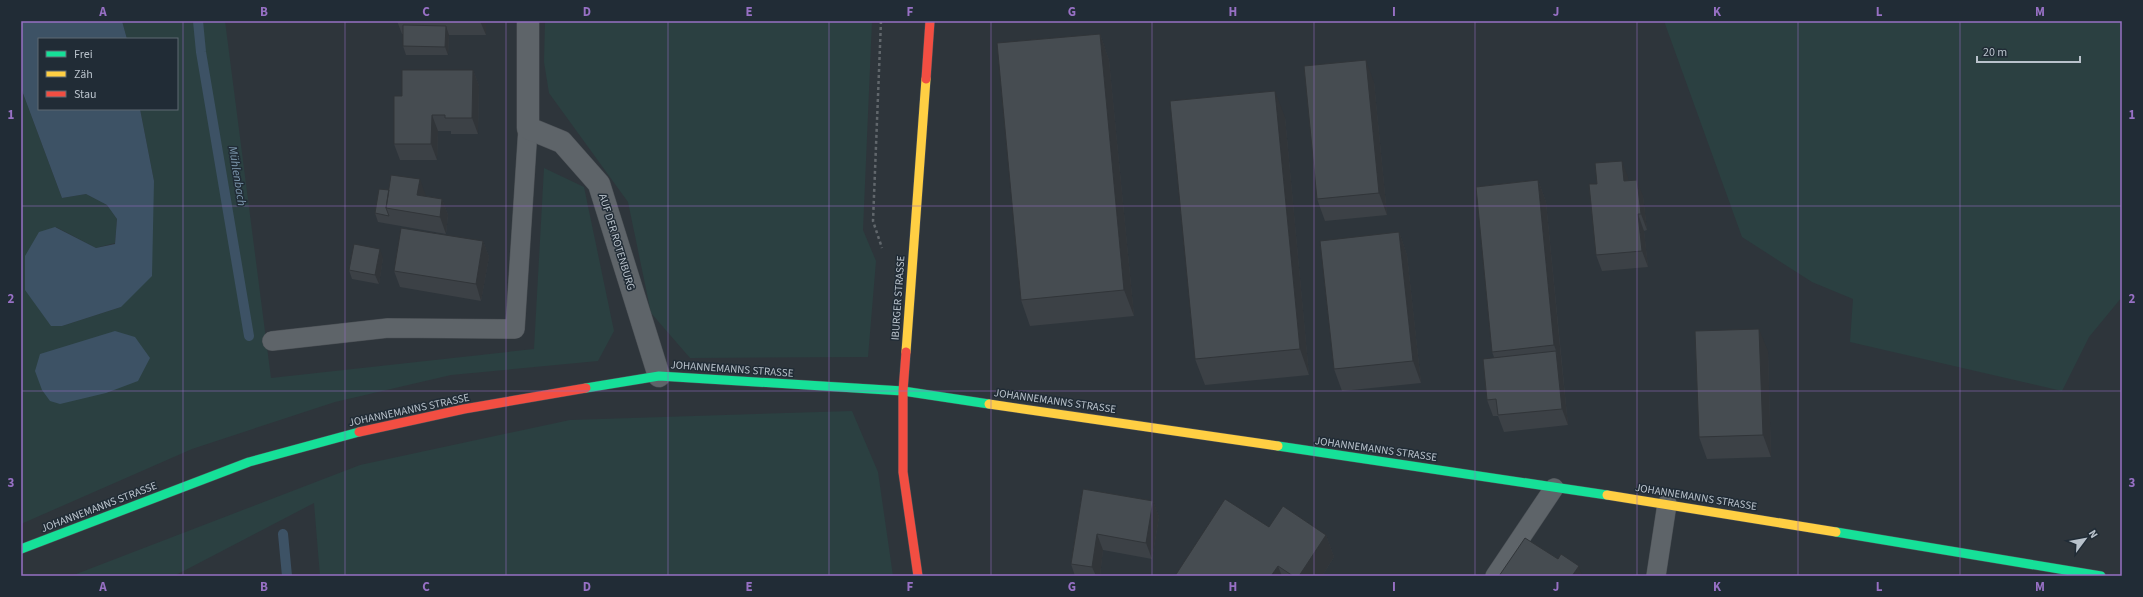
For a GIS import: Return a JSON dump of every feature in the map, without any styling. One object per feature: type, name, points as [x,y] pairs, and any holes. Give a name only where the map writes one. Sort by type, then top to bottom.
[{"type":"street","points":[[528,21],[528,128]]},
{"type":"street","name":"IBURGER STRASSE","points":[[918,576],[903,472],[903,391],[930,21]]},
{"type":"street","name":"AUF DER ROTENBURG","points":[[528,128],[562,142],[599,184],[659,376]]},
{"type":"street","name":"JOHANNEMANNS STRASSE","points":[[21,549],[249,462],[359,432],[464,409],[659,376],[903,391],[1667,504],[2101,576]]},
{"type":"lane","points":[[272,342],[388,328],[515,329],[528,128]]},
{"type":"lane","points":[[1495,576],[1554,488]]},
{"type":"lane","points":[[1656,576],[1667,504]]},
{"type":"path","points":[[881,21],[872,221],[883,250]]},
{"type":"green space","points":[[122,21],[225,21],[271,378],[534,349],[544,168],[584,187],[614,331],[598,361],[451,375],[335,402],[192,449],[21,524],[21,88],[62,198],[86,194],[107,205],[117,219],[115,243],[96,248],[56,227],[52,326],[62,326],[121,307],[154,181],[140,110],[178,110],[178,38],[127,38]]},
{"type":"green space","points":[[545,21],[872,21],[863,230],[876,261],[868,357],[690,358],[651,313],[628,202],[549,93],[544,62]]},
{"type":"green space","points":[[1664,21],[2122,21],[2122,297],[2089,337],[2062,391],[1850,342],[1853,299],[1812,282],[1742,237]]},
{"type":"green space","points":[[852,411],[878,472],[893,576],[320,576],[314,503],[174,576],[71,576],[360,465],[570,420]]},
{"type":"water","points":[[21,21],[122,21],[127,38],[38,38],[38,110],[140,110],[154,181],[152,276],[121,307],[62,326],[51,326],[25,290],[25,256],[39,232],[55,227],[96,248],[115,244],[117,219],[107,205],[86,194],[62,198],[21,88]]},
{"type":"water","points":[[115,331],[135,337],[150,358],[138,381],[106,393],[60,404],[50,401],[42,390],[35,371],[40,354]]},
{"type":"building","points":[[403,25],[446,26],[445,47],[403,46]]},
{"type":"building","points":[[1100,34],[1124,290],[1021,300],[997,43]]},
{"type":"building","points":[[1366,60],[1379,193],[1317,199],[1304,66]]},
{"type":"building","points":[[402,70],[473,70],[472,118],[445,118],[445,115],[432,115],[431,144],[394,144],[394,96],[402,96]]},
{"type":"building","points":[[1275,91],[1300,349],[1195,359],[1170,101]]},
{"type":"building","points":[[1622,161],[1624,181],[1637,180],[1641,214],[1638,214],[1642,251],[1596,255],[1589,184],[1597,184],[1595,163]]},
{"type":"building","points":[[391,175],[420,179],[417,195],[442,199],[440,217],[386,208]]},
{"type":"building","points":[[1538,180],[1554,345],[1492,352],[1476,187]]},
{"type":"building","points":[[379,189],[389,190],[386,208],[389,216],[375,213]]},
{"type":"building","points":[[401,228],[483,241],[476,284],[394,271]]},
{"type":"building","points":[[1399,232],[1413,361],[1334,369],[1320,241]]},
{"type":"building","points":[[354,244],[380,249],[375,275],[349,270]]},
{"type":"building","points":[[1759,329],[1763,435],[1699,437],[1695,331]]},
{"type":"building","points":[[1556,351],[1562,409],[1498,415],[1496,399],[1487,400],[1483,359]]},
{"type":"building","points":[[1083,489],[1153,501],[1146,543],[1097,534],[1092,567],[1071,564]]},
{"type":"building","points":[[1225,499],[1269,527],[1283,506],[1326,535],[1299,576],[1293,576],[1278,566],[1271,576],[1175,576]]},
{"type":"building","points":[[1525,538],[1558,559],[1561,554],[1579,566],[1572,576],[1499,576]]},
{"type":"waterway","name":"Mühlenbach","points":[[198,21],[201,52],[249,336]]},
{"type":"waterway","name":"Mühlenbach","points":[[283,534],[287,576]]},
{"type":"traffic: fast","points":[[586,388],[659,376],[903,391],[989,404]]},
{"type":"traffic: fast","points":[[21,549],[249,462],[359,432]]},
{"type":"traffic: fast","points":[[1278,446],[1607,495]]},
{"type":"traffic: fast","points":[[1836,532],[2101,576]]},
{"type":"traffic: slow","points":[[906,352],[926,79]]},
{"type":"traffic: slow","points":[[989,404],[1278,446]]},
{"type":"traffic: slow","points":[[1607,495],[1836,532]]},
{"type":"traffic: jam","points":[[926,79],[930,21]]},
{"type":"traffic: jam","points":[[906,352],[903,391],[903,472],[918,576]]},
{"type":"traffic: jam","points":[[359,432],[464,409],[586,388]]}]
